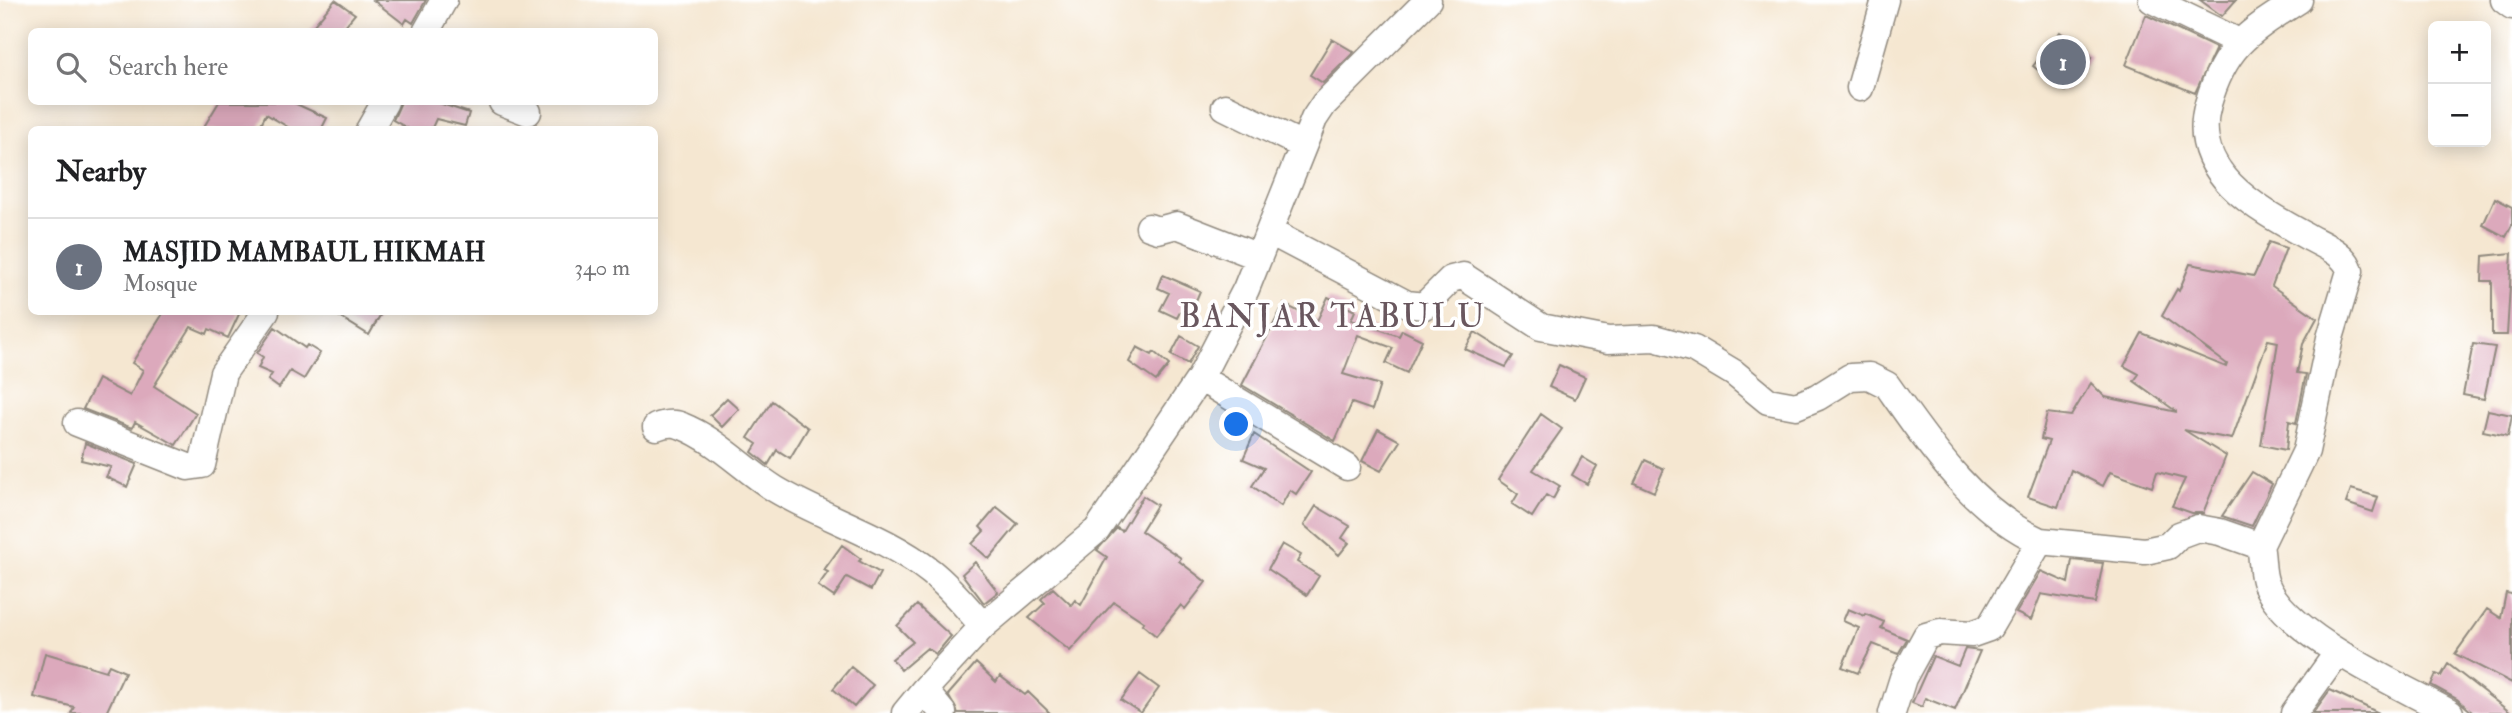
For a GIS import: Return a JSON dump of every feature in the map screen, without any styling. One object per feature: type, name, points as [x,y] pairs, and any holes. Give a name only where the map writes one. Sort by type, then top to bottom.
[{"type":"street","points":[[428,28],[444,0]]},
{"type":"street","points":[[905,713],[983,626],[1097,530],[1200,378],[1259,257],[1302,145],[1324,104],[1428,0]]},
{"type":"street","points":[[1860,88],[1885,0]]},
{"type":"street","points":[[2152,0],[2239,42]]},
{"type":"street","points":[[2299,0],[2239,42],[2226,57],[2215,79],[2203,121],[2205,146],[2220,176],[2282,223],[2337,253],[2345,260],[2350,271],[2330,338],[2306,452],[2260,546],[2266,584],[2288,615],[2338,652],[2450,713]]},
{"type":"street","points":[[2504,0],[2512,6]]},
{"type":"street","points":[[371,126],[381,105]]},
{"type":"street","points":[[510,105],[528,112]]},
{"type":"street","points":[[1225,107],[1302,145]]},
{"type":"street","points":[[1149,227],[1158,230],[1177,225],[1259,257]]},
{"type":"street","points":[[1270,232],[1407,304],[1424,306],[1451,279],[1463,276],[1541,327],[1588,338],[1608,340],[1634,337],[1672,342],[1718,363],[1768,401],[1796,406],[1818,397],[1850,377],[1879,379],[1887,385],[1943,463],[2017,530],[2040,541],[2145,551],[2168,546],[2179,535],[2198,528],[2220,532],[2260,546]]},
{"type":"street","points":[[77,423],[188,467],[202,465],[206,461],[223,373],[264,315]]},
{"type":"street","points":[[1200,378],[1347,467]]},
{"type":"street","points":[[656,427],[667,424],[682,426],[728,452],[775,488],[845,521],[929,571],[983,626]]},
{"type":"street","points":[[1892,713],[1903,678],[1926,636],[1940,632],[1972,634],[1989,628],[2040,541]]},
{"type":"street","points":[[2294,713],[2338,652]]},
{"type":"street","points":[[924,690],[943,713]]},
{"type":"building","points":[[335,0],[355,14],[343,28],[311,28]]},
{"type":"building","points":[[373,0],[426,0],[413,23],[407,19],[404,24]]},
{"type":"building","points":[[2200,0],[2236,0],[2222,16]]},
{"type":"building","points":[[2146,15],[2216,48],[2195,93],[2126,65]]},
{"type":"building","points":[[2060,32],[2092,57],[2065,91],[2033,66]]},
{"type":"building","points":[[1332,39],[1354,52],[1323,83],[1310,75]]},
{"type":"building","points":[[217,105],[299,105],[327,118],[323,126],[286,126],[266,114],[260,126],[204,126]]},
{"type":"building","points":[[400,105],[445,105],[469,113],[465,126],[436,119],[433,126],[404,126],[393,120]]},
{"type":"building","points":[[2495,198],[2512,207],[2512,225],[2506,237],[2483,225]]},
{"type":"building","points":[[2269,242],[2286,248],[2272,286],[2317,318],[2303,344],[2297,373],[2306,374],[2296,423],[2289,421],[2286,450],[2261,445],[2278,342],[2268,340],[2232,439],[2184,430],[2226,456],[2203,513],[2192,513],[2172,506],[2185,479],[2157,472],[2152,487],[2110,472],[2103,486],[2071,470],[2058,507],[2028,497],[2049,441],[2041,439],[2047,413],[2071,416],[2091,383],[2105,397],[2177,412],[2134,381],[2139,374],[2124,366],[2142,333],[2226,367],[2227,364],[2162,316],[2177,289],[2179,291],[2190,264],[2254,276]]},
{"type":"building","points":[[2512,253],[2507,335],[2492,335],[2492,281],[2482,281],[2483,256]]},
{"type":"building","points":[[1163,275],[1200,291],[1195,303],[1186,300],[1177,318],[1160,310],[1169,293],[1158,288]]},
{"type":"building","points":[[1328,297],[1355,311],[1351,320],[1399,336],[1402,330],[1422,340],[1407,373],[1386,363],[1393,348],[1358,335],[1343,374],[1380,385],[1372,410],[1352,403],[1335,441],[1242,385],[1284,304],[1317,321]]},
{"type":"building","points":[[162,315],[239,315],[228,338],[209,329],[207,334],[191,327],[154,386],[196,413],[176,445],[135,422],[132,428],[83,409],[98,379],[130,396],[143,370],[132,363]]},
{"type":"building","points":[[337,315],[380,315],[369,335]]},
{"type":"building","points":[[275,327],[305,348],[307,345],[320,353],[304,379],[290,371],[279,388],[268,380],[272,374],[258,368],[263,357],[257,353]]},
{"type":"building","points":[[1475,332],[1513,356],[1506,367],[1465,349]]},
{"type":"building","points":[[1181,336],[1198,346],[1188,364],[1171,355]]},
{"type":"building","points":[[2473,344],[2495,347],[2484,399],[2463,395]]},
{"type":"building","points":[[1137,347],[1152,355],[1154,352],[1169,365],[1156,381],[1129,362]]},
{"type":"building","points":[[1559,365],[1585,377],[1575,399],[1549,387]]},
{"type":"building","points":[[727,398],[739,409],[722,427],[710,415]]},
{"type":"building","points":[[772,401],[808,428],[790,458],[777,450],[768,465],[752,452],[757,444],[748,438]]},
{"type":"building","points":[[2488,410],[2512,415],[2508,436],[2483,431]]},
{"type":"building","points":[[1541,414],[1562,429],[1533,470],[1560,486],[1553,499],[1546,495],[1532,517],[1512,504],[1518,494],[1498,480]]},
{"type":"building","points":[[1378,429],[1400,441],[1381,471],[1362,461]]},
{"type":"building","points":[[1254,434],[1311,472],[1296,494],[1290,490],[1281,506],[1252,486],[1264,468],[1243,459]]},
{"type":"building","points":[[85,443],[137,464],[127,487],[106,477],[111,467],[81,460]]},
{"type":"building","points":[[1582,457],[1597,466],[1587,484],[1572,475]]},
{"type":"building","points":[[1645,460],[1664,469],[1654,492],[1634,483]]},
{"type":"building","points":[[2252,472],[2272,484],[2252,526],[2222,516]]},
{"type":"building","points":[[2351,489],[2378,497],[2373,512],[2346,503]]},
{"type":"building","points":[[1143,496],[1157,505],[1141,531],[1181,558],[1179,561],[1206,582],[1185,609],[1181,605],[1156,636],[1142,624],[1144,622],[1114,602],[1070,651],[1029,618],[1045,603],[1041,599],[1053,588],[1071,605],[1075,600],[1081,605],[1107,557],[1097,550],[1117,528],[1122,531]]},
{"type":"building","points":[[1316,506],[1350,526],[1342,538],[1349,543],[1339,555],[1304,525]]},
{"type":"building","points":[[997,507],[1018,524],[989,559],[972,544],[984,531],[980,527]]},
{"type":"building","points":[[1282,544],[1301,555],[1297,562],[1319,576],[1307,595],[1268,569]]},
{"type":"building","points":[[842,545],[861,559],[859,561],[880,573],[871,590],[847,577],[834,597],[818,586],[828,572],[824,570]]},
{"type":"building","points":[[2072,560],[2103,563],[2095,603],[2041,594],[2031,620],[2016,613],[2041,571],[2068,583]]},
{"type":"building","points":[[975,562],[998,592],[984,603],[962,574]]},
{"type":"building","points":[[2506,593],[2512,594],[2512,683],[2455,654],[2487,609],[2501,618]]},
{"type":"building","points":[[917,605],[951,636],[936,654],[927,648],[901,670],[892,659],[913,642],[897,626]]},
{"type":"building","points":[[1848,609],[1884,622],[1881,628],[1907,639],[1898,654],[1873,644],[1858,673],[1842,667],[1859,628],[1843,621]]},
{"type":"building","points":[[1965,649],[1980,651],[1955,710],[1925,698],[1922,707],[1912,703],[1933,656],[1958,666]]},
{"type":"building","points":[[45,653],[106,671],[109,665],[125,672],[106,713],[71,713],[74,707],[34,697]]},
{"type":"building","points":[[976,663],[996,682],[1000,676],[1025,695],[1028,692],[1050,713],[958,713],[948,695]]},
{"type":"building","points":[[2448,664],[2511,713],[2473,713],[2457,699],[2431,685],[2436,674],[2441,676]]},
{"type":"building","points":[[851,667],[873,685],[854,707],[833,689]]},
{"type":"building","points":[[1140,674],[1159,688],[1141,713],[1121,700]]},
{"type":"building","points":[[2330,690],[2379,713],[2313,713]]},
{"type":"place","name":"MASJID MAMBAUL HIKMAH","points":[[2063,62]]},
{"type":"district","name":"BANJAR TABULU","points":[[1333,315]]}]
